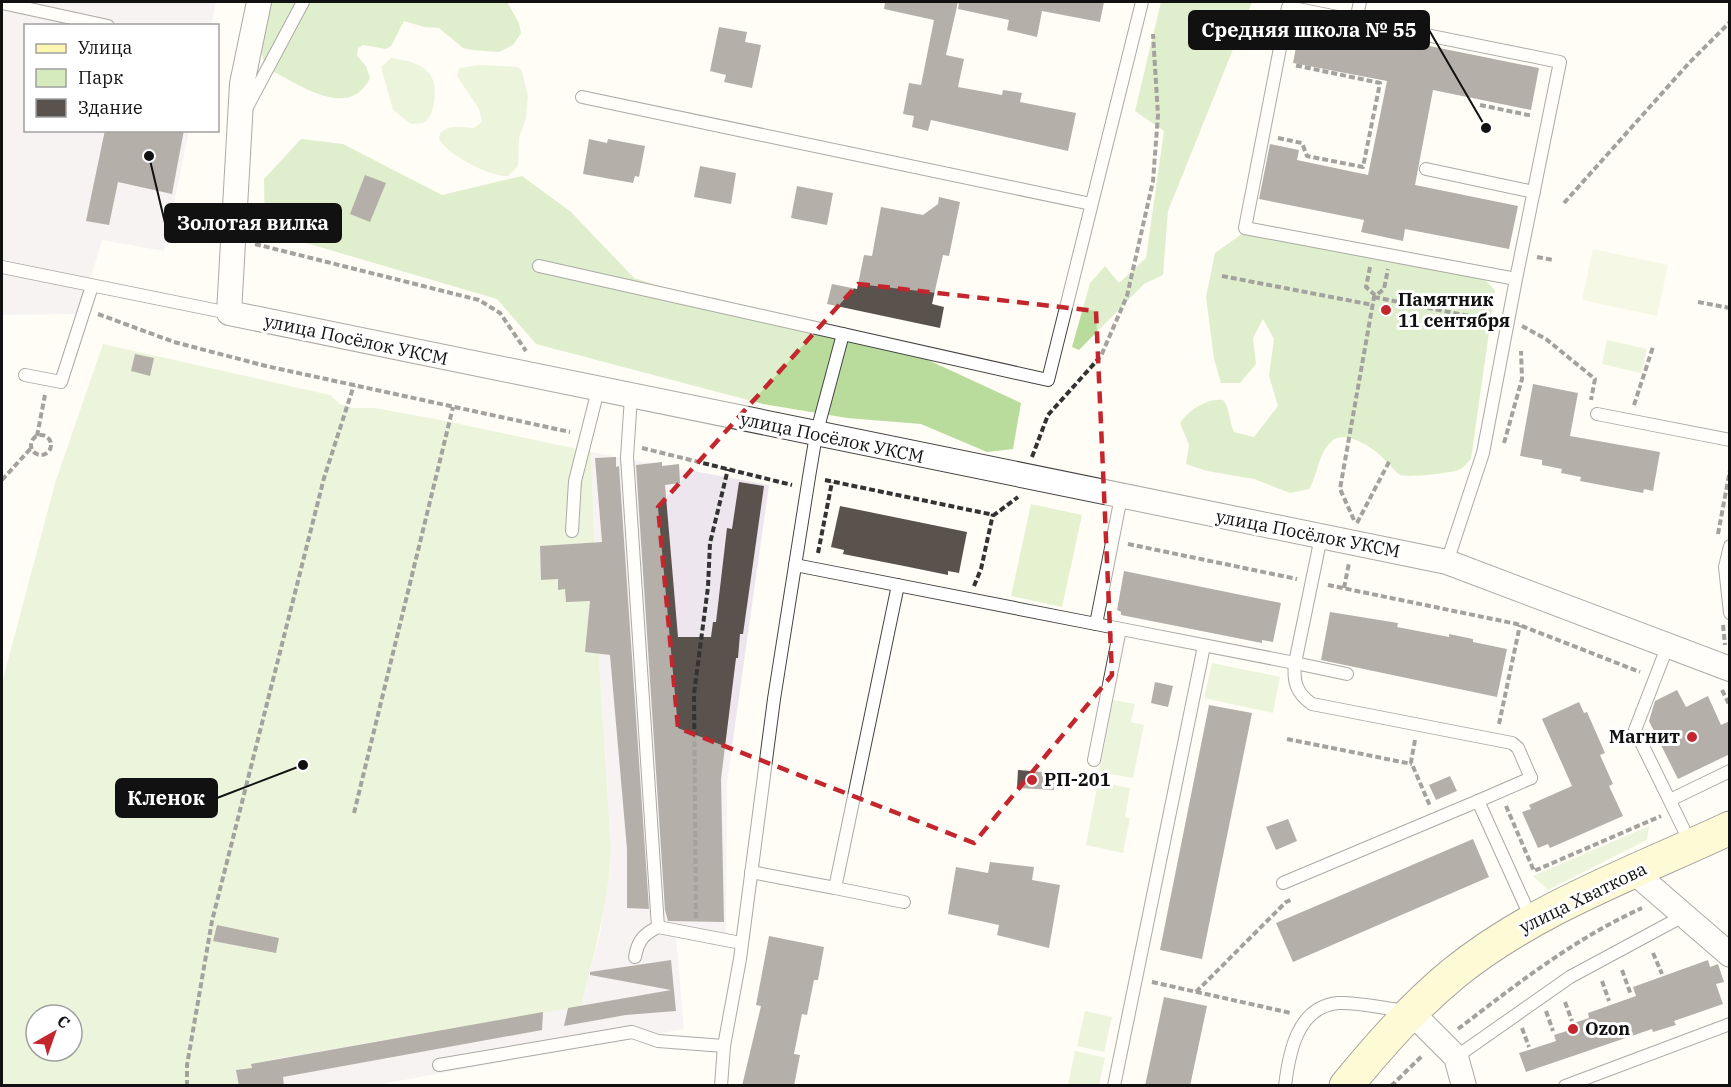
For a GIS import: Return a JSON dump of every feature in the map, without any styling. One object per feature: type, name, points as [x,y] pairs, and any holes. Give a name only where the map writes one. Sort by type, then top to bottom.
[{"type":"main road","name":"улица Хваткова","points":[[1346,1086],[1412,1012],[1453,974],[1500,940],[1558,907],[1730,828]]},
{"type":"street","points":[[229,314],[242,84],[259,2]]},
{"type":"street","name":"улица Посёлок УКСМ","points":[[229,314],[1447,562],[1668,645],[1724,675]]},
{"type":"street","points":[[1635,873],[1730,955]]},
{"type":"street","points":[[1412,1012],[1448,1049],[1464,1086]]},
{"type":"lane","points":[[241,117],[303,2]]},
{"type":"lane","points":[[539,266],[1048,380],[1142,2]]},
{"type":"lane","points":[[1356,21],[1360,2]]},
{"type":"lane","points":[[2,3],[99,24]]},
{"type":"lane","points":[[1447,562],[1483,453],[1560,62],[1288,7],[1245,228],[1516,279]]},
{"type":"lane","points":[[582,97],[1091,204]]},
{"type":"lane","points":[[1426,169],[1534,192]]},
{"type":"lane","points":[[2,267],[229,314]]},
{"type":"lane","points":[[25,375],[61,382],[92,286]]},
{"type":"lane","points":[[721,1086],[724,1046],[808,483],[816,435],[843,334]]},
{"type":"lane","points":[[572,531],[575,482],[598,390]]},
{"type":"lane","points":[[630,397],[627,444],[658,927]]},
{"type":"lane","points":[[1597,414],[1730,440]]},
{"type":"lane","points":[[1096,624],[1121,496]]},
{"type":"lane","points":[[1283,883],[1531,778],[1518,748],[1512,743],[1312,704],[1298,691],[1294,675],[1295,663],[1321,537]]},
{"type":"lane","points":[[1730,546],[1725,567],[1730,613]]},
{"type":"lane","points":[[795,565],[1347,674]]},
{"type":"lane","points":[[835,888],[898,585]]},
{"type":"lane","points":[[1094,760],[1120,629]]},
{"type":"lane","points":[[1668,645],[1635,730],[1692,846]]},
{"type":"lane","points":[[1114,1086],[1204,646]]},
{"type":"lane","points":[[1670,800],[1730,771]]},
{"type":"lane","points":[[1478,801],[1533,921]]},
{"type":"lane","points":[[751,872],[904,902]]},
{"type":"lane","points":[[1448,1049],[1570,977],[1685,915]]},
{"type":"lane","points":[[635,957],[637,946],[644,934],[658,927],[741,944]]},
{"type":"lane","points":[[1285,1086],[1294,1037],[1308,1017],[1338,1003],[1412,1012]]},
{"type":"lane","points":[[1565,1086],[1730,1024]]},
{"type":"lane","points":[[439,1065],[632,1032],[658,1041],[724,1046]]},
{"type":"path","points":[[1564,203],[1689,63],[1730,22]]},
{"type":"path","points":[[1026,478],[1036,441],[1048,415],[1072,391],[1101,356],[1127,296],[1153,181],[1158,115],[1152,39],[1155,27]]},
{"type":"path","points":[[1263,135],[1302,143],[1307,156],[1363,167],[1380,83],[1277,62]]},
{"type":"path","points":[[1480,105],[1548,119]]},
{"type":"path","points":[[235,239],[479,300],[500,313],[545,379]]},
{"type":"path","points":[[1372,251],[1366,286],[1374,296],[1508,323]]},
{"type":"path","points":[[1390,255],[1384,289],[1374,296],[1340,489],[1357,527],[1359,517],[1390,460]]},
{"type":"path","points":[[1222,276],[1373,305]]},
{"type":"path","points":[[1698,302],[1730,308]]},
{"type":"path","points":[[85,309],[174,342],[266,366],[586,436]]},
{"type":"path","points":[[1631,420],[1638,387],[1653,347]]},
{"type":"path","points":[[2,480],[32,447],[37,436],[48,379]]},
{"type":"path","points":[[187,1086],[187,1065],[212,921],[324,478],[354,385]]},
{"type":"path","points":[[354,813],[453,407]]},
{"type":"path","points":[[32,447],[35,452],[41,454],[50,450],[49,438],[37,436]]},
{"type":"path","points":[[627,444],[728,469],[808,483],[832,482],[993,514],[981,569],[974,586],[962,584]]},
{"type":"path","points":[[696,934],[694,694],[708,587],[710,543],[728,469]]},
{"type":"path","points":[[822,556],[817,552],[832,482]]},
{"type":"path","points":[[1112,541],[1517,624],[1655,678]]},
{"type":"path","points":[[1344,588],[1353,543]]},
{"type":"path","points":[[1724,675],[1730,706]]},
{"type":"path","points":[[1419,724],[1412,764],[1435,819]]},
{"type":"path","points":[[1287,740],[1412,764]]},
{"type":"path","points":[[1196,992],[1286,902],[1296,898]]},
{"type":"path","points":[[1391,1086],[1407,1068],[1448,1049],[1553,957],[1603,926],[1664,898]]},
{"type":"path","points":[[1653,953],[1662,974]]},
{"type":"path","points":[[1622,970],[1631,995]]},
{"type":"path","points":[[1136,978],[1308,1017]]},
{"type":"path","points":[[1602,981],[1609,1001]]},
{"type":"path","points":[[1565,1002],[1572,1021]]},
{"type":"path","points":[[1544,1005],[1553,1031]]},
{"type":"path","points":[[1520,1022],[1529,1047]]},
{"type":"highlighted area","points":[[858,284],[1096,311],[1112,675],[974,843],[678,728],[658,507]]},
{"type":"shaded area","points":[[2,2],[216,2],[211,24],[24,24],[24,132],[189,132],[164,251],[102,240],[80,314],[2,315]]},
{"type":"shaded area","points":[[591,452],[769,485],[727,782],[726,933],[676,937],[684,1029],[376,1085],[270,1085],[269,1060],[581,1005],[600,934],[611,848],[599,661]]},
{"type":"green space","points":[[271,2],[507,2],[519,23],[521,33],[513,45],[499,52],[472,50],[463,48],[439,28],[424,27],[404,21],[391,46],[386,49],[363,45],[358,48],[357,56],[366,66],[370,78],[361,91],[349,97],[336,98],[307,89],[267,68],[262,53],[262,44]]},
{"type":"green space","points":[[1161,2],[1252,2],[1168,211],[1163,275],[1144,284],[1079,350],[1072,347],[1090,283],[1105,266],[1119,283],[1146,258],[1164,131],[1135,111]]},
{"type":"green space","points":[[391,58],[419,65],[431,75],[435,92],[434,103],[432,112],[423,123],[411,124],[393,110],[381,67]]},
{"type":"green space","points":[[479,65],[518,67],[522,71],[528,96],[526,118],[519,138],[518,166],[508,176],[491,173],[470,164],[451,152],[439,139],[440,133],[448,128],[474,128],[482,122],[479,109],[457,76],[459,68]]},
{"type":"green space","points":[[301,139],[343,144],[442,195],[522,176],[571,212],[634,278],[913,353],[1021,403],[1013,449],[987,452],[921,424],[847,418],[763,404],[536,344],[497,299],[265,231],[264,179]]},
{"type":"green space","points":[[1246,231],[1482,277],[1495,290],[1471,459],[1461,469],[1412,476],[1400,475],[1368,446],[1344,437],[1337,438],[1327,447],[1309,489],[1290,493],[1254,479],[1207,471],[1186,464],[1189,445],[1180,423],[1199,406],[1211,401],[1223,400],[1234,432],[1254,437],[1278,406],[1269,376],[1274,339],[1263,319],[1253,338],[1256,364],[1240,383],[1221,383],[1214,359],[1206,297],[1215,253]]},
{"type":"green space","points":[[1593,249],[1668,265],[1657,316],[1582,300]]},
{"type":"green space","points":[[1607,340],[1647,349],[1641,373],[1602,364]]},
{"type":"green space","points":[[103,344],[330,395],[340,404],[353,408],[375,408],[446,421],[591,452],[599,661],[611,848],[604,908],[581,1006],[269,1060],[270,1085],[2,1086],[2,683],[55,483]]},
{"type":"green space","points":[[1031,504],[1082,515],[1062,607],[1011,596]]},
{"type":"green space","points":[[1212,663],[1280,677],[1273,713],[1204,698]]},
{"type":"green space","points":[[1113,700],[1135,704],[1131,722],[1144,725],[1133,778],[1099,772]]},
{"type":"green space","points":[[1098,782],[1130,788],[1125,817],[1130,818],[1123,853],[1086,845]]},
{"type":"green space","points":[[1649,826],[1647,840],[1548,890],[1533,876]]},
{"type":"green space","points":[[1085,1011],[1112,1017],[1104,1052],[1077,1046]]},
{"type":"green space","points":[[1075,1051],[1105,1058],[1099,1085],[1068,1085]]},
{"type":"building","points":[[885,2],[958,2],[946,55],[964,59],[958,87],[1002,95],[1003,90],[1022,93],[1020,102],[1076,113],[1068,151],[931,120],[928,131],[912,127],[914,116],[903,114],[909,83],[921,85],[934,20],[884,9]]},
{"type":"building","points":[[959,2],[1104,2],[1100,22],[1042,11],[1037,37],[1007,30],[1009,20],[958,9]]},
{"type":"building","points":[[1301,20],[1539,68],[1531,110],[1433,90],[1415,185],[1518,206],[1509,249],[1405,229],[1403,241],[1361,232],[1364,220],[1259,199],[1270,144],[1299,150],[1297,160],[1368,175],[1387,81],[1293,63]]},
{"type":"building","points":[[719,27],[747,32],[745,42],[761,45],[752,88],[724,82],[726,75],[710,71]]},
{"type":"building","points":[[105,132],[184,132],[172,194],[118,182],[109,225],[86,221]]},
{"type":"building","points":[[589,139],[607,143],[608,139],[645,146],[639,177],[635,176],[633,183],[583,174]]},
{"type":"building","points":[[700,166],[736,173],[731,204],[694,197]]},
{"type":"building","points":[[365,175],[386,183],[370,222],[350,214]]},
{"type":"building","points":[[797,186],[833,193],[827,225],[791,218]]},
{"type":"building","points":[[939,197],[960,202],[949,256],[943,255],[932,304],[944,307],[940,328],[827,304],[832,284],[857,289],[864,255],[872,256],[881,207],[923,215],[938,204]]},
{"type":"building","points":[[135,354],[154,358],[150,376],[131,371]]},
{"type":"building","points":[[1533,384],[1578,393],[1570,436],[1660,452],[1653,491],[1644,489],[1643,493],[1580,481],[1581,477],[1561,473],[1562,469],[1542,465],[1542,460],[1520,456]]},
{"type":"building","points":[[616,457],[616,467],[619,466],[649,909],[627,908],[627,849],[610,655],[585,652],[590,601],[566,602],[565,589],[558,590],[558,579],[541,580],[540,546],[602,542],[595,458]]},
{"type":"building","points":[[662,462],[662,466],[679,464],[680,483],[665,485],[678,637],[711,637],[713,622],[716,622],[727,528],[732,529],[739,482],[764,486],[743,634],[740,634],[738,658],[736,658],[721,779],[724,922],[668,921],[665,910],[636,465]]},
{"type":"building","points":[[840,506],[967,532],[959,573],[948,571],[948,575],[843,554],[844,550],[831,547]]},
{"type":"building","points":[[1124,571],[1281,603],[1273,642],[1262,640],[1262,643],[1121,615],[1121,612],[1117,610]]},
{"type":"building","points":[[1330,612],[1398,623],[1397,627],[1449,637],[1449,634],[1507,649],[1497,697],[1321,660]]},
{"type":"building","points":[[1155,682],[1173,686],[1168,707],[1151,703]]},
{"type":"building","name":"Магнит","points":[[1677,690],[1686,707],[1708,696],[1721,725],[1730,721],[1730,754],[1678,779],[1649,721],[1655,701]]},
{"type":"building","points":[[1579,702],[1584,713],[1587,712],[1605,753],[1600,755],[1613,784],[1609,786],[1623,816],[1550,848],[1548,844],[1538,848],[1522,812],[1531,809],[1529,805],[1572,786],[1542,719]]},
{"type":"building","points":[[1209,705],[1252,713],[1202,959],[1160,950]]},
{"type":"building","name":"РП-201","points":[[1018,770],[1055,773],[1054,790],[1017,788]]},
{"type":"building","points":[[1450,776],[1457,791],[1436,800],[1429,785]]},
{"type":"building","points":[[1288,819],[1297,841],[1276,850],[1266,827]]},
{"type":"building","points":[[1473,839],[1489,877],[1293,962],[1276,923]]},
{"type":"building","points":[[990,862],[1034,867],[1032,880],[1060,885],[1049,948],[997,935],[999,925],[948,914],[956,867],[988,873]]},
{"type":"building","points":[[217,925],[279,938],[276,953],[213,941]]},
{"type":"building","points":[[769,936],[824,947],[818,980],[814,980],[807,1015],[802,1014],[794,1054],[800,1055],[794,1086],[742,1086],[761,1006],[756,1005]]},
{"type":"building","points":[[671,960],[676,1011],[626,1015],[564,1026],[568,1008],[671,990],[590,975],[590,972]]},
{"type":"building","points":[[1708,960],[1710,967],[1718,964],[1724,982],[1716,984],[1723,1004],[1674,1021],[1676,1025],[1653,1032],[1652,1029],[1526,1072],[1519,1053],[1556,1041],[1554,1035],[1573,1029],[1571,1024],[1589,1018],[1588,1013],[1636,996],[1633,987]]},
{"type":"building","points":[[1164,997],[1207,1006],[1190,1086],[1145,1086]]},
{"type":"building","points":[[543,1012],[542,1030],[283,1077],[284,1086],[239,1086],[236,1070],[252,1068],[251,1064]]},
{"type":"place","name":"Средняя школа № 55","points":[[1486,128]]},
{"type":"place","name":"Золотая вилка","points":[[149,156]]},
{"type":"place","name":"Памятник 11 сентября","points":[[1386,310]]},
{"type":"place","name":"Магнит","points":[[1692,737]]},
{"type":"place","name":"Кленок","points":[[303,765]]},
{"type":"place","name":"РП-201","points":[[1032,780]]},
{"type":"place","name":"Ozon","points":[[1573,1029]]}]
